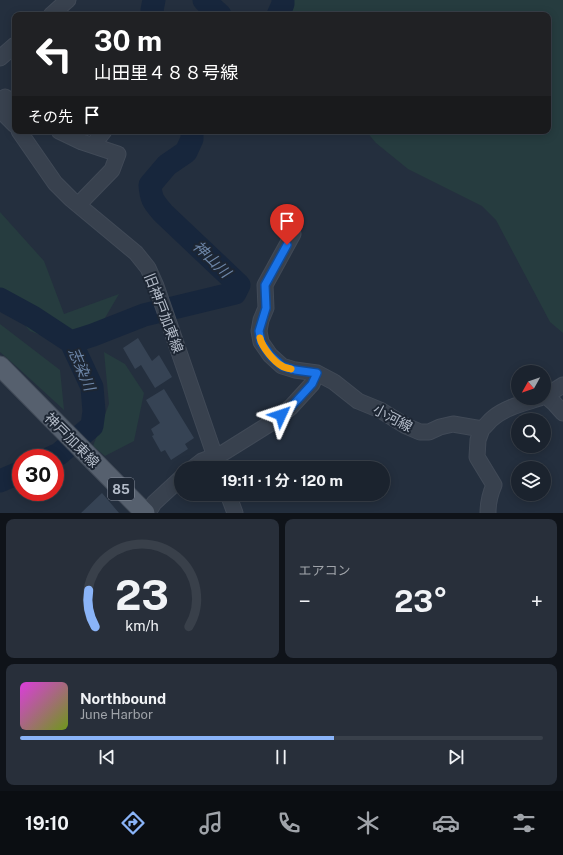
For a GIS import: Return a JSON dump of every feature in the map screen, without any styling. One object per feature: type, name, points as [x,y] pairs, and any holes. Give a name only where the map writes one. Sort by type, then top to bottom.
[{"type":"main road","name":"神戸加東線","points":[[0,366],[144,513]]},
{"type":"street","points":[[54,12],[68,0]]},
{"type":"street","points":[[0,58],[12,48]]},
{"type":"street","points":[[0,101],[5,97],[12,103]]},
{"type":"street","points":[[0,110],[12,122]]},
{"type":"street","name":"旧神戸加東線","points":[[21,134],[55,183],[71,199],[136,253],[148,268],[156,286],[217,461]]},
{"type":"street","points":[[65,134],[82,142],[118,154],[112,170],[78,205]]},
{"type":"street","points":[[93,146],[102,134]]},
{"type":"street","points":[[218,461],[223,453],[271,423],[291,407],[312,384],[317,373],[295,370],[282,366],[270,355],[261,342],[259,331],[266,308],[265,285],[293,234]]},
{"type":"street","name":"小河線","points":[[317,373],[334,382],[358,401],[380,410],[406,426],[420,432],[430,432],[440,427],[453,424],[482,429]]},
{"type":"street","points":[[551,392],[563,385]]},
{"type":"street","points":[[551,401],[563,413]]},
{"type":"street","points":[[488,513],[490,494],[494,485],[477,457],[478,440],[482,429],[494,417],[519,405]]},
{"type":"street","points":[[148,513],[154,503],[174,484]]},
{"type":"street","points":[[231,501],[235,513]]},
{"type":"green space","points":[[278,0],[563,0],[563,333],[550,322],[496,220],[482,206],[408,169],[376,143],[368,134],[551,134],[551,12],[277,12],[276,9]]},
{"type":"green space","points":[[0,212],[44,261],[64,314],[119,294],[85,352],[30,331],[0,297]]},
{"type":"green space","points":[[0,324],[60,370],[64,410],[0,352]]},
{"type":"green space","points":[[104,352],[125,364],[144,393],[134,441],[105,456],[93,446],[109,404]]},
{"type":"building","points":[[138,338],[152,361],[159,355],[172,377],[155,388],[141,365],[135,369],[123,348]]},
{"type":"building","points":[[164,389],[194,438],[185,444],[188,449],[171,460],[165,450],[161,452],[152,436],[154,435],[151,429],[160,423],[146,400]]},
{"type":"building","points":[[102,493],[119,513],[81,513]]},
{"type":"waterway","name":"神山川","points":[[152,12],[154,0]]},
{"type":"waterway","name":"神山川","points":[[204,0],[217,12]]},
{"type":"waterway","name":"神山川","points":[[279,12],[283,0]]},
{"type":"waterway","name":"神山川","points":[[71,342],[144,315],[235,293],[239,285],[163,213],[152,198],[150,185],[167,165],[186,152],[192,139],[192,134]]},
{"type":"waterway","name":"志染川","points":[[0,299],[33,317],[71,342],[92,387],[94,411],[92,426],[64,450]]},
{"type":"waterway","name":"志染川","points":[[0,481],[12,476]]},
{"type":"slow traffic","points":[[260,338],[270,355],[282,366],[291,369]]},
{"type":"route","points":[[281,415],[291,407],[312,384],[317,373],[295,370],[282,366],[270,355],[261,342],[259,331],[261,320],[266,308],[265,285],[287,245]]}]
